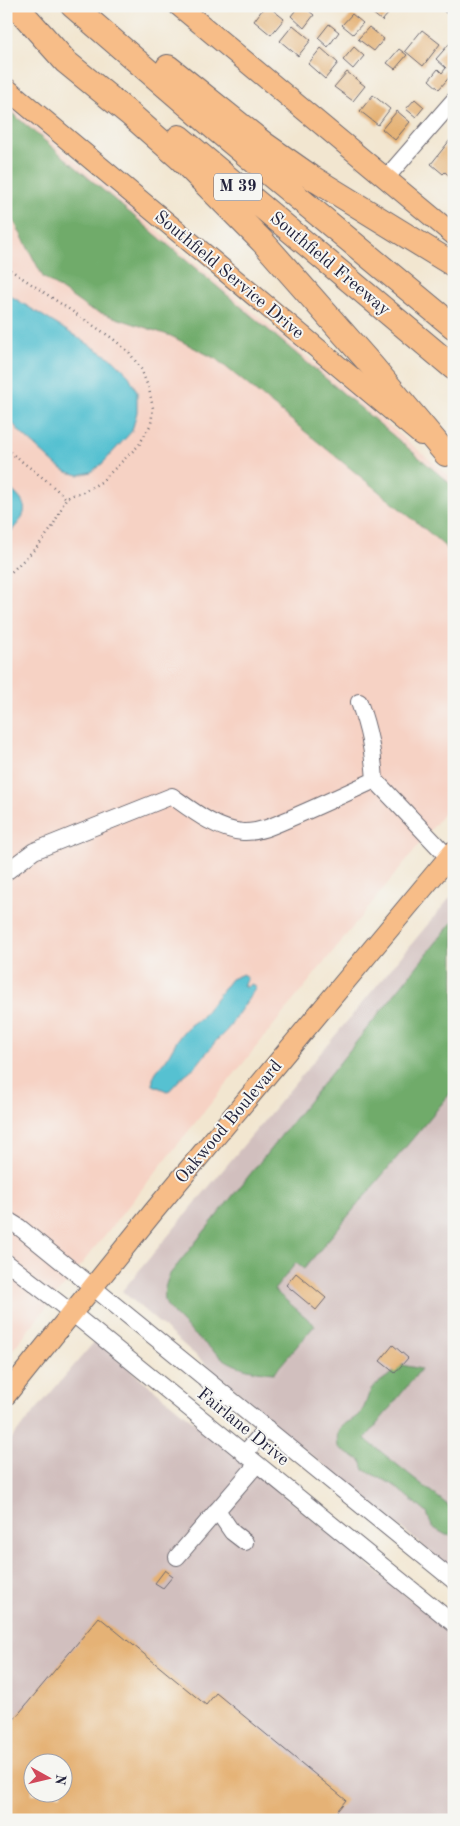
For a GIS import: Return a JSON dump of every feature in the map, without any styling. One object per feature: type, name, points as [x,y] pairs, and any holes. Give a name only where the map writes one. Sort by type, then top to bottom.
[{"type":"highway","points":[[16,6],[66,62],[181,159],[262,241],[373,366],[450,458]]},
{"type":"highway","name":"Southfield Freeway","points":[[22,6],[454,368]]},
{"type":"highway","name":"Southfield Freeway","points":[[74,6],[219,132],[454,327]]},
{"type":"highway","points":[[93,6],[264,144],[311,177],[454,265]]},
{"type":"main road","points":[[179,6],[454,235]]},
{"type":"main road","name":"Southfield Service Drive","points":[[6,88],[450,458]]},
{"type":"main road","name":"Oakwood Boulevard","points":[[6,1395],[161,1203],[451,854]]},
{"type":"street","points":[[386,178],[454,100]]},
{"type":"street","points":[[359,702],[368,727],[373,750],[375,780],[451,854]]},
{"type":"street","points":[[6,872],[40,848],[172,796],[206,819],[229,829],[245,832],[260,830],[280,822],[375,780]]},
{"type":"street","name":"Fairlane Drive","points":[[6,1219],[19,1227],[94,1287],[454,1581]]},
{"type":"street","name":"Fairlane Drive","points":[[6,1262],[72,1313],[454,1624]]},
{"type":"street","points":[[177,1557],[216,1510],[250,1459],[267,1428]]},
{"type":"street","points":[[216,1510],[232,1532],[244,1542]]},
{"type":"path","points":[[6,267],[112,338],[129,352],[141,369],[149,389],[153,408],[151,424],[139,445],[101,482],[83,492],[66,498],[52,528],[6,577]]},
{"type":"path","points":[[6,449],[48,481],[66,498]]},
{"type":"shaded area","points":[[6,102],[454,480],[454,801],[6,1358]]},
{"type":"shaded area","points":[[454,893],[454,1571],[301,1447],[122,1291]]},
{"type":"shaded area","points":[[95,1341],[454,1635],[454,1820],[6,1820],[6,1445]]},
{"type":"green space","points":[[6,108],[454,487],[454,555],[431,534],[216,359],[171,336],[89,309],[43,277],[15,223],[6,212]]},
{"type":"green space","points":[[454,920],[454,1089],[304,1269],[296,1263],[274,1290],[315,1325],[274,1373],[239,1367],[215,1352],[169,1309],[164,1292],[170,1274]]},
{"type":"green space","points":[[402,1365],[421,1369],[365,1439],[454,1510],[454,1536],[446,1535],[432,1527],[427,1513],[392,1484],[364,1470],[361,1460],[338,1447],[337,1438],[340,1428],[362,1411],[371,1390]]},
{"type":"water","points":[[6,293],[114,360],[128,374],[137,392],[137,412],[132,431],[103,463],[91,472],[79,475],[67,472],[56,465],[22,434],[6,416]]},
{"type":"water","points":[[6,486],[21,500],[24,505],[24,511],[19,522],[6,537]]},
{"type":"water","points":[[243,974],[247,979],[243,985],[246,987],[251,984],[255,986],[255,989],[227,1030],[196,1066],[170,1090],[167,1091],[153,1085],[155,1074],[184,1031],[200,1019],[231,979]]},
{"type":"building","points":[[265,6],[268,6],[284,19],[271,35],[254,21]]},
{"type":"building","points":[[299,6],[303,6],[314,15],[304,28],[291,16]]},
{"type":"building","points":[[364,6],[395,6],[382,21]]},
{"type":"building","points":[[352,14],[363,23],[353,34],[342,25]]},
{"type":"building","points":[[329,24],[339,32],[328,47],[318,38]]},
{"type":"building","points":[[293,25],[311,40],[298,56],[280,41]]},
{"type":"building","points":[[369,27],[384,39],[374,51],[358,39]]},
{"type":"building","points":[[422,30],[440,44],[423,66],[405,51]]},
{"type":"building","points":[[450,43],[454,46],[454,72],[439,89],[429,80],[438,69],[442,73],[446,68],[436,59]]},
{"type":"building","points":[[354,47],[364,56],[353,69],[343,60]]},
{"type":"building","points":[[321,48],[338,63],[325,79],[308,64]]},
{"type":"building","points":[[399,49],[407,55],[395,69],[387,63]]},
{"type":"building","points":[[347,72],[365,86],[353,101],[334,87]]},
{"type":"building","points":[[373,95],[390,109],[378,125],[360,111]]},
{"type":"building","points":[[415,99],[424,107],[416,117],[406,109]]},
{"type":"building","points":[[397,111],[410,122],[395,140],[382,129]]},
{"type":"building","points":[[454,135],[454,176],[452,178],[445,172],[443,174],[431,164]]},
{"type":"building","points":[[296,1273],[326,1298],[316,1310],[286,1285]]},
{"type":"building","points":[[393,1345],[408,1358],[395,1373],[380,1361]]},
{"type":"building","points":[[165,1570],[173,1576],[163,1588],[155,1583]]},
{"type":"building","points":[[99,1617],[206,1705],[216,1693],[346,1800],[330,1820],[6,1820],[6,1729]]}]
